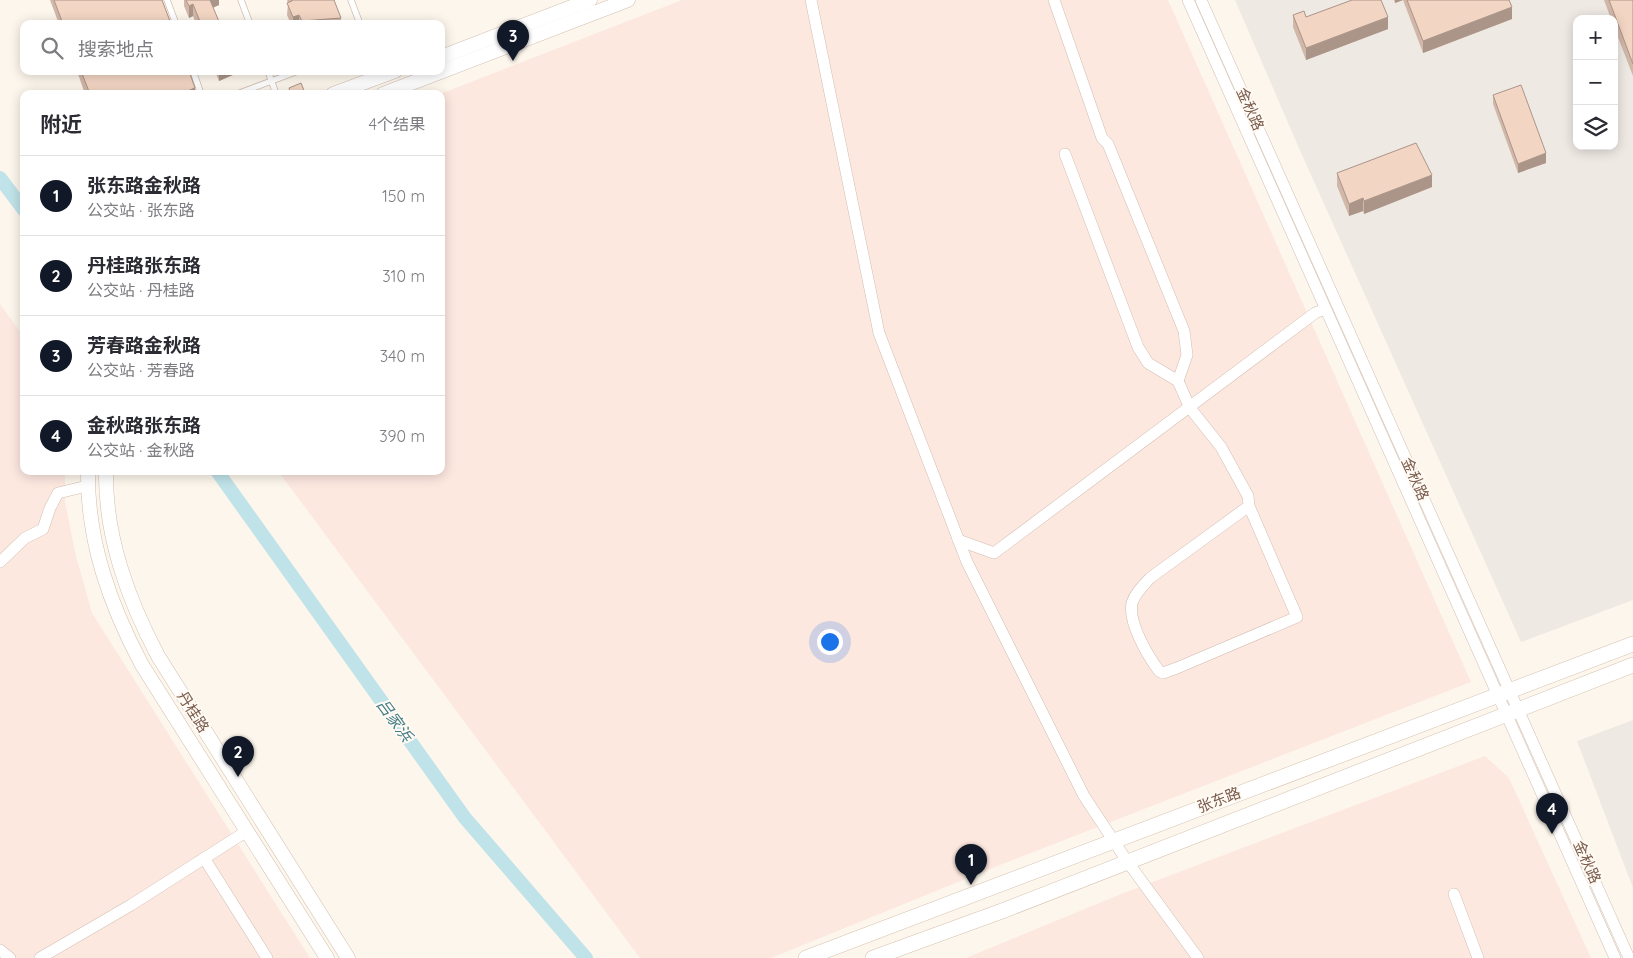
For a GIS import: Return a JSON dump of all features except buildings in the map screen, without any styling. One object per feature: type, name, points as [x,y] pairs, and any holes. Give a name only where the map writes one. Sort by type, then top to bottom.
[{"type":"main road","name":"张东路","points":[[806,958],[1633,644]]},
{"type":"main road","name":"张东路","points":[[873,958],[1633,665]]},
{"type":"street","points":[[445,55],[590,0]]},
{"type":"street","points":[[445,70],[628,0]]},
{"type":"street","points":[[811,0],[879,333],[958,540],[967,562],[1084,796],[1112,841],[1198,958]]},
{"type":"street","points":[[1054,0],[1102,138],[1108,144],[1184,331],[1187,355],[1178,381]]},
{"type":"street","name":"金秋路","points":[[1188,0],[1326,309],[1504,692]]},
{"type":"street","name":"金秋路","points":[[1201,0],[1504,692],[1615,958]]},
{"type":"street","points":[[342,90],[376,75]]},
{"type":"street","points":[[393,90],[433,75]]},
{"type":"street","points":[[1065,154],[1138,347],[1148,363],[1178,381],[1190,408],[1221,447],[1248,496],[1249,506],[1297,617],[1178,668],[1163,672],[1159,671],[1144,647],[1133,618],[1132,604],[1137,593],[1150,578],[1249,506]]},
{"type":"street","points":[[958,540],[994,554],[1315,313],[1326,309]]},
{"type":"street","name":"丹桂路","points":[[88,475],[87,486],[99,562],[124,631],[142,665],[326,958]]},
{"type":"street","name":"丹桂路","points":[[106,475],[110,522],[117,557],[141,623],[158,656],[348,958]]},
{"type":"street","points":[[0,562],[26,538],[43,529],[50,508],[58,493],[87,486]]},
{"type":"street","name":"金秋路","points":[[1512,712],[1629,958]]},
{"type":"street","points":[[40,958],[132,905],[246,831]]},
{"type":"street","points":[[204,858],[267,958]]},
{"type":"street","points":[[1454,894],[1478,958]]},
{"type":"street","points":[[0,950],[10,958]]},
{"type":"lane","points":[[167,0],[174,20]]},
{"type":"lane","points":[[241,0],[248,20]]},
{"type":"lane","points":[[351,0],[358,20]]},
{"type":"lane","points":[[195,75],[200,90]]},
{"type":"lane","points":[[269,75],[274,90]]},
{"type":"lane","points":[[247,90],[287,75]]},
{"type":"shaded area","points":[[682,0],[1168,0],[1471,682],[1000,865],[771,958],[640,958],[281,475],[445,475],[445,92]]},
{"type":"shaded area","points":[[1235,0],[1633,0],[1633,600],[1521,642],[1298,146]]},
{"type":"shaded area","points":[[0,304],[20,332],[20,475],[65,475],[65,502],[76,556],[92,613],[310,958],[0,958]]},
{"type":"shaded area","points":[[1633,720],[1633,888],[1577,741]]},
{"type":"shaded area","points":[[1485,756],[1509,778],[1591,958],[966,958],[1121,894]]},
{"type":"waterway","name":"吕家浜","points":[[0,178],[20,205]]},
{"type":"waterway","name":"吕家浜","points":[[220,475],[465,818],[586,958]]},
{"type":"place","name":"芳春路金秋路","points":[[513,61]]},
{"type":"place","name":"丹桂路张东路","points":[[238,777]]},
{"type":"place","name":"金秋路张东路","points":[[1552,834]]},
{"type":"place","name":"张东路金秋路","points":[[971,885]]}]
